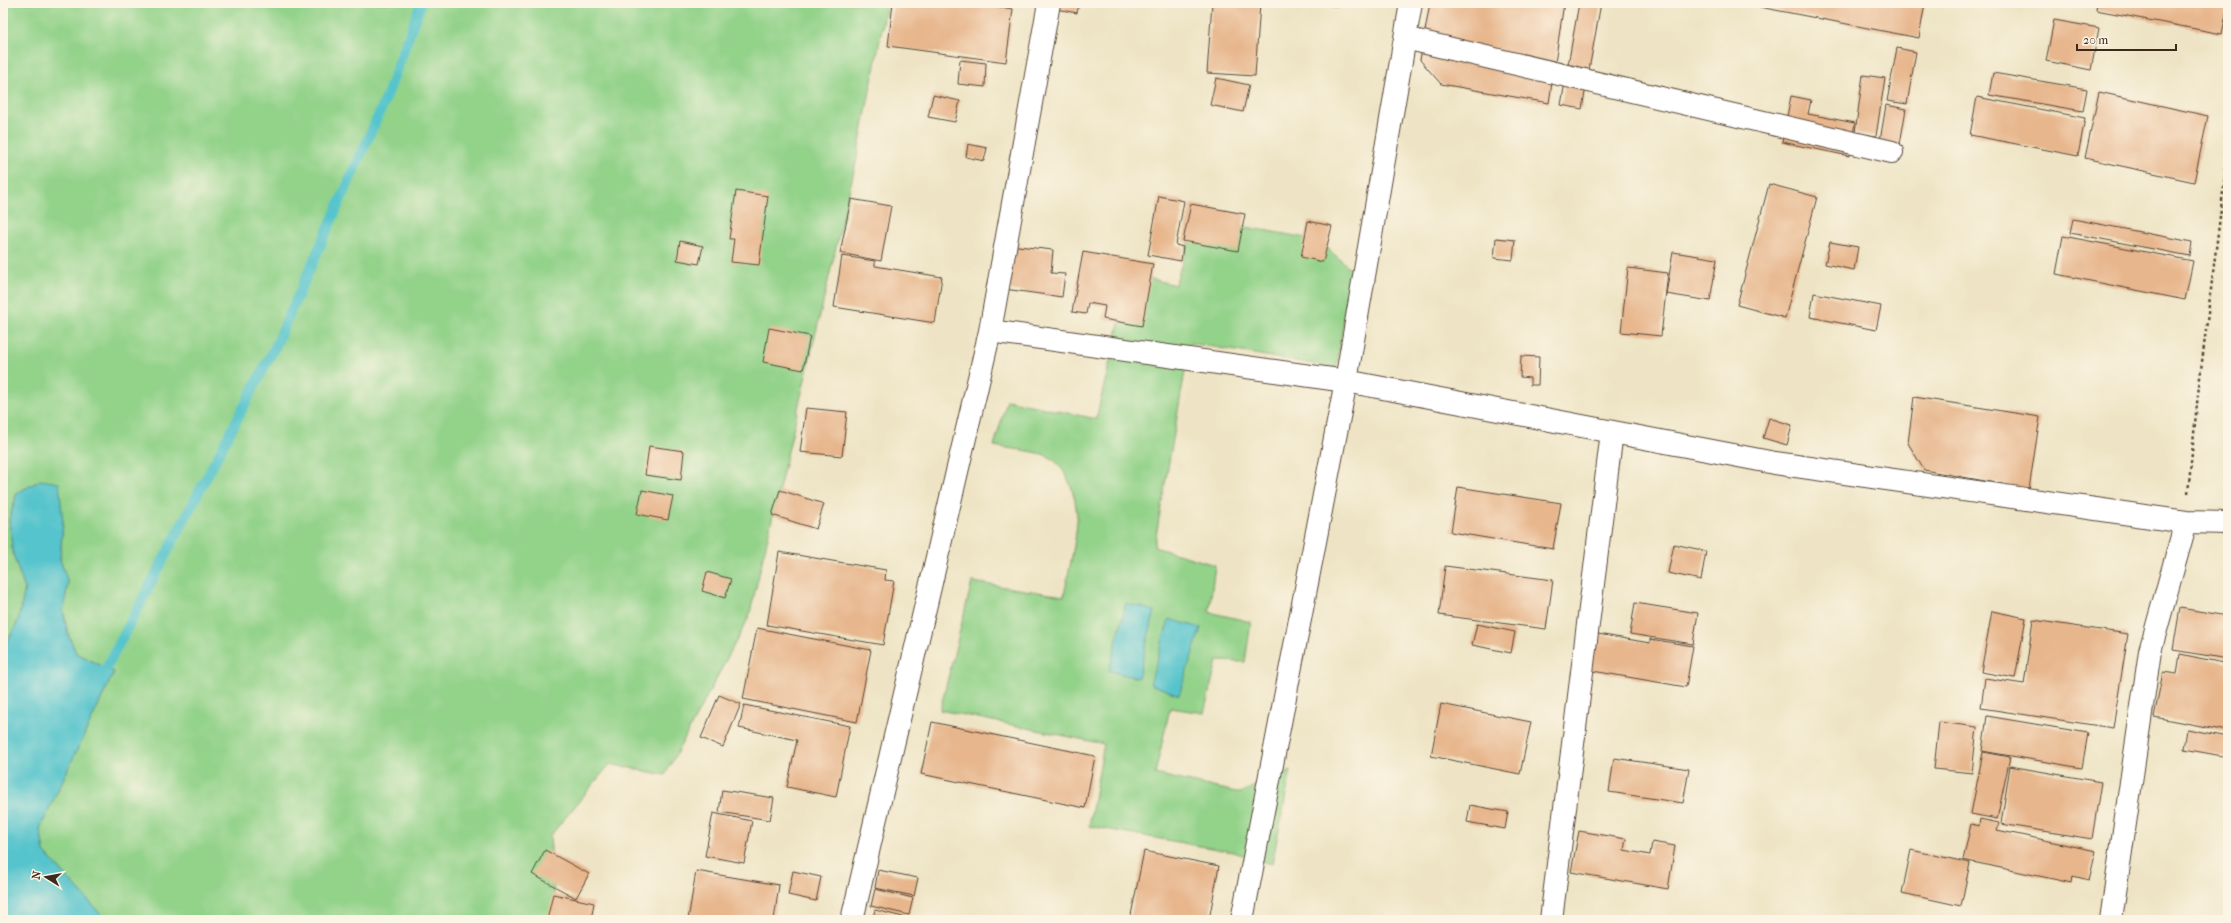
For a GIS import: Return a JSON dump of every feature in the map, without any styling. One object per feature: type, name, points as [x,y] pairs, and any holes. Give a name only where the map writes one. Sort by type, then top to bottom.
[{"type":"street","points":[[852,920],[990,332],[1049,3]]},
{"type":"street","points":[[1242,920],[1346,381],[1411,3]]},
{"type":"street","points":[[1405,38],[1892,152]]},
{"type":"street","points":[[990,332],[1346,381],[1775,463],[2186,522],[2228,523]]},
{"type":"street","points":[[1551,920],[1612,432]]},
{"type":"street","points":[[2111,920],[2150,651],[2186,522]]},
{"type":"path","points":[[2186,522],[2198,394],[2228,152]]},
{"type":"green space","points":[[3,3],[887,3],[857,158],[749,617],[665,775],[610,764],[550,836],[556,920],[106,920],[44,852],[40,828],[114,672],[76,653],[68,634],[63,610],[68,583],[60,559],[63,522],[41,480],[17,493],[9,520],[13,554],[25,589],[18,621],[3,650]]},
{"type":"green space","points":[[1196,218],[1318,240],[1352,270],[1336,368],[1190,343],[1154,547],[1215,565],[1209,612],[1251,622],[1245,662],[1217,661],[1204,713],[1170,708],[1155,774],[1240,793],[1291,770],[1272,864],[1233,852],[1089,826],[1104,744],[940,710],[972,582],[1064,596],[1074,548],[1077,520],[1073,493],[1070,483],[1060,466],[1045,455],[994,446],[1007,400],[1096,419],[1131,274],[1175,285]]},
{"type":"water","points":[[41,480],[59,483],[63,522],[60,559],[68,583],[63,611],[68,634],[76,653],[114,672],[40,828],[44,852],[106,920],[3,920],[3,650],[18,621],[25,589],[13,554],[9,520],[17,493]]},
{"type":"water","points":[[1126,603],[1155,611],[1138,678],[1109,671]]},
{"type":"water","points":[[1169,619],[1201,628],[1179,695],[1150,684]]},
{"type":"building","points":[[893,3],[970,3],[1013,9],[1006,62],[888,46]]},
{"type":"building","points":[[1057,3],[1079,3],[1077,13],[1056,9]]},
{"type":"building","points":[[1212,3],[1260,3],[1255,76],[1207,73]]},
{"type":"building","points":[[1315,3],[1366,3],[1366,7],[1315,5]]},
{"type":"building","points":[[1430,3],[1564,3],[1549,103],[1441,84],[1420,60]]},
{"type":"building","points":[[1579,3],[1601,3],[1582,109],[1561,105]]},
{"type":"building","points":[[1739,3],[1925,3],[1919,38]]},
{"type":"building","points":[[2097,3],[2228,4],[2222,34],[2096,10]]},
{"type":"building","points":[[2054,20],[2099,28],[2091,70],[2046,61]]},
{"type":"building","points":[[1897,48],[1916,52],[1907,104],[1887,101]]},
{"type":"building","points":[[960,60],[986,63],[985,87],[958,84]]},
{"type":"building","points":[[1993,73],[2087,89],[2083,111],[1989,95]]},
{"type":"building","points":[[1863,75],[1885,78],[1876,136],[1855,133]]},
{"type":"building","points":[[1216,78],[1249,85],[1243,112],[1210,105]]},
{"type":"building","points":[[2099,92],[2208,116],[2194,182],[2085,158]]},
{"type":"building","points":[[933,95],[960,101],[955,122],[928,117]]},
{"type":"building","points":[[1791,96],[1811,100],[1808,114],[1855,123],[1849,156],[1782,142]]},
{"type":"building","points":[[1977,97],[2085,118],[2078,156],[1970,135]]},
{"type":"building","points":[[1886,105],[1906,109],[1898,156],[1878,153]]},
{"type":"building","points":[[968,144],[987,148],[984,161],[966,157]]},
{"type":"building","points":[[1769,184],[1817,197],[1785,318],[1737,305]]},
{"type":"building","points":[[736,191],[768,196],[759,265],[731,262],[734,239],[729,239]]},
{"type":"building","points":[[1159,196],[1184,201],[1176,245],[1183,247],[1181,261],[1148,255]]},
{"type":"building","points":[[851,199],[891,206],[881,261],[840,253]]},
{"type":"building","points":[[1191,204],[1245,214],[1238,251],[1183,241]]},
{"type":"building","points":[[2073,219],[2192,242],[2190,256],[2070,233]]},
{"type":"building","points":[[1308,221],[1332,226],[1323,262],[1301,257]]},
{"type":"building","points":[[2063,236],[2193,261],[2185,300],[2056,274]]},
{"type":"building","points":[[1496,238],[1515,240],[1513,260],[1494,258]]},
{"type":"building","points":[[680,241],[703,246],[699,264],[677,260]]},
{"type":"building","points":[[1830,242],[1858,247],[1854,270],[1825,264]]},
{"type":"building","points":[[1009,245],[1053,250],[1051,273],[1065,274],[1062,297],[1004,289]]},
{"type":"building","points":[[1083,252],[1153,264],[1142,326],[1103,319],[1105,306],[1088,303],[1086,314],[1072,312]]},
{"type":"building","points":[[1673,252],[1717,259],[1710,301],[1666,294]]},
{"type":"building","points":[[842,256],[875,261],[875,266],[942,277],[935,323],[834,307]]},
{"type":"building","points":[[1628,268],[1668,273],[1661,336],[1621,332]]},
{"type":"building","points":[[1814,293],[1881,306],[1876,330],[1810,317]]},
{"type":"building","points":[[769,328],[810,336],[803,370],[763,362]]},
{"type":"building","points":[[1521,356],[1539,357],[1538,385],[1530,385],[1530,378],[1520,377]]},
{"type":"building","points":[[1914,397],[2040,417],[2029,489],[1924,470],[1908,443]]},
{"type":"building","points":[[806,408],[847,412],[842,456],[800,452]]},
{"type":"building","points":[[1769,418],[1792,425],[1787,445],[1763,438]]},
{"type":"building","points":[[649,446],[684,451],[681,480],[645,475]]},
{"type":"building","points":[[1458,487],[1561,503],[1553,549],[1451,532]]},
{"type":"building","points":[[642,490],[673,496],[668,520],[637,514]]},
{"type":"building","points":[[780,490],[824,504],[816,529],[772,515]]},
{"type":"building","points":[[1674,544],[1706,551],[1701,580],[1668,573]]},
{"type":"building","points":[[779,552],[886,570],[885,580],[894,581],[883,645],[767,625]]},
{"type":"building","points":[[1445,566],[1553,580],[1546,629],[1439,615]]},
{"type":"building","points":[[707,572],[731,579],[725,598],[702,591]]},
{"type":"building","points":[[1635,603],[1698,613],[1693,644],[1630,634]]},
{"type":"building","points":[[2180,608],[2228,616],[2228,659],[2173,650]]},
{"type":"building","points":[[1992,611],[2026,618],[2015,678],[1981,672]]},
{"type":"building","points":[[2033,620],[2128,634],[2113,728],[1981,708],[1985,678],[2024,684]]},
{"type":"building","points":[[1477,624],[1515,632],[1511,653],[1472,645]]},
{"type":"building","points":[[757,628],[871,650],[857,722],[743,699]]},
{"type":"building","points":[[1592,633],[1650,643],[1650,639],[1693,646],[1686,687],[1581,669]]},
{"type":"building","points":[[2180,654],[2228,664],[2227,731],[2154,717],[2163,672],[2177,674]]},
{"type":"building","points":[[719,695],[741,704],[723,747],[701,738]]},
{"type":"building","points":[[1441,704],[1531,722],[1520,774],[1431,756]]},
{"type":"building","points":[[744,705],[850,726],[836,797],[787,787],[797,740],[739,728]]},
{"type":"building","points":[[1987,716],[2088,733],[2082,768],[1982,751]]},
{"type":"building","points":[[932,722],[1095,756],[1085,808],[921,774]]},
{"type":"building","points":[[1939,722],[1977,727],[1972,773],[1934,769]]},
{"type":"building","points":[[2187,729],[2228,737],[2228,757],[2184,749]]},
{"type":"building","points":[[1983,752],[2010,757],[1997,819],[1971,814]]},
{"type":"building","points":[[1614,758],[1689,769],[1683,803],[1609,792]]},
{"type":"building","points":[[2010,766],[2101,782],[2092,839],[2001,824]]},
{"type":"building","points":[[722,790],[774,798],[770,820],[719,812]]},
{"type":"building","points":[[1470,805],[1508,812],[1505,829],[1467,822]]},
{"type":"building","points":[[713,813],[752,821],[744,863],[705,856]]},
{"type":"building","points":[[1980,819],[1999,823],[1997,830],[2096,851],[2089,880],[2073,876],[2072,883],[1963,860],[1971,824],[1979,826]]},
{"type":"building","points":[[1579,831],[1626,839],[1624,850],[1650,855],[1652,842],[1675,846],[1668,889],[1571,872]]},
{"type":"building","points":[[545,850],[589,874],[576,898],[532,874]]},
{"type":"building","points":[[1911,850],[1970,863],[1961,906],[1902,893]]},
{"type":"building","points":[[1144,851],[1219,866],[1209,920],[1130,920]]},
{"type":"building","points":[[878,870],[918,878],[914,896],[875,888]]},
{"type":"building","points":[[696,871],[779,885],[774,920],[688,920]]},
{"type":"building","points":[[793,871],[821,877],[816,901],[788,895]]},
{"type":"building","points":[[875,889],[913,898],[909,915],[871,906]]},
{"type":"building","points":[[553,894],[594,903],[591,920],[547,920]]},
{"type":"building","points":[[875,910],[903,917],[902,920],[872,920]]},
{"type":"building","points":[[1941,916],[1956,919],[1956,920],[1941,920]]},
{"type":"waterway","points":[[100,680],[275,347],[386,98],[421,3]]}]
